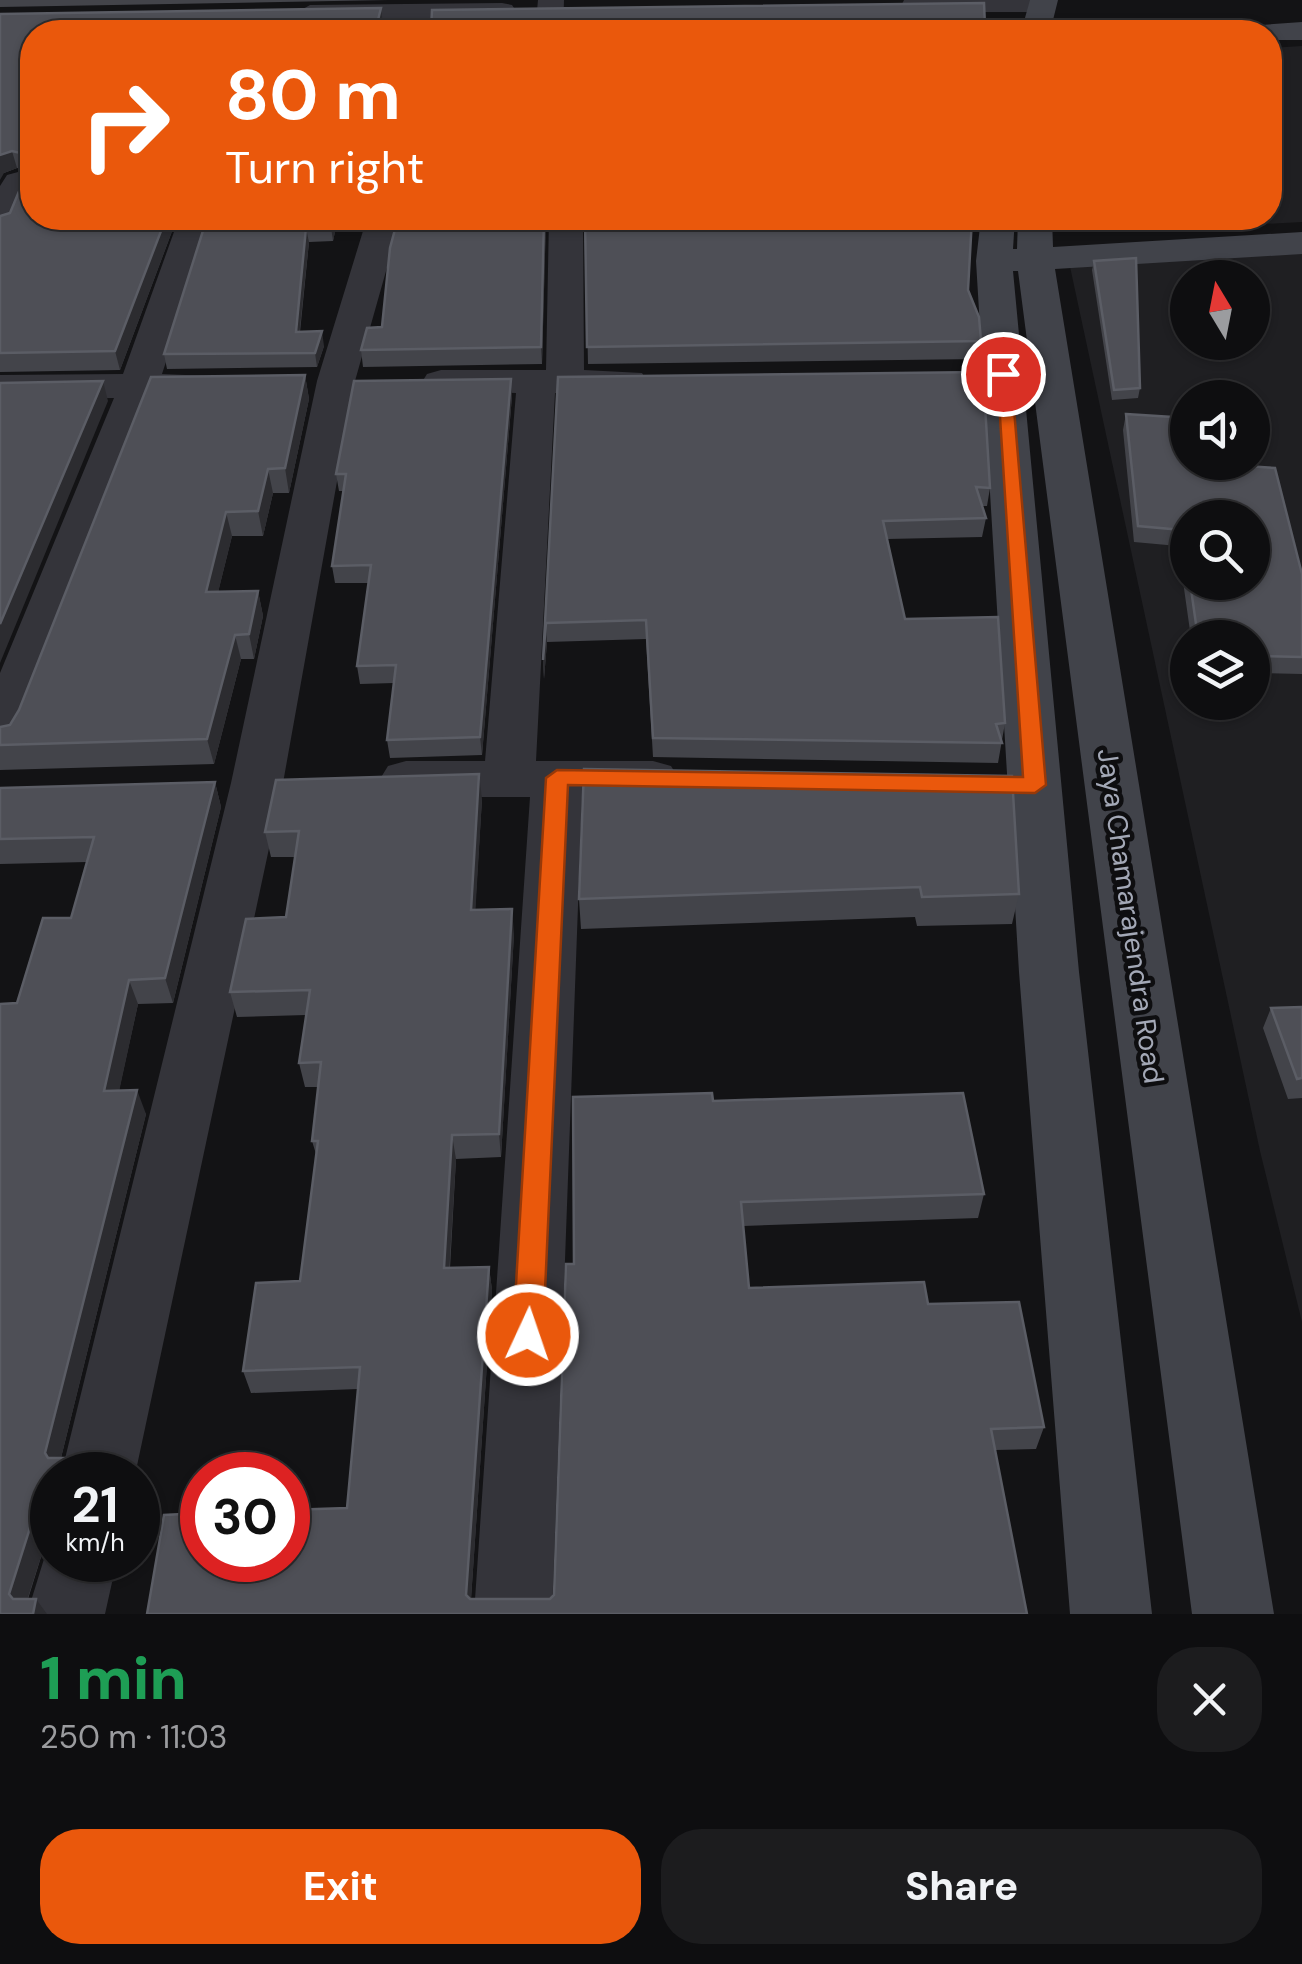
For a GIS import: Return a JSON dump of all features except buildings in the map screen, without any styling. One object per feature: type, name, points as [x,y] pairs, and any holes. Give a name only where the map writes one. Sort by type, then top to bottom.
[{"type":"main road","points":[[1111,1614],[1015,784],[983,374],[1015,239],[1302,243]]},
{"type":"main road","name":"Jaya Chamarajendra Road","points":[[1015,239],[1233,1614]]},
{"type":"street","points":[[884,5],[1033,2]]},
{"type":"street","points":[[276,14],[555,13]]},
{"type":"street","points":[[0,222],[17,182]]},
{"type":"street","points":[[0,734],[138,387],[192,230]]},
{"type":"street","points":[[103,1452],[353,382],[382,230]]},
{"type":"street","points":[[513,1614],[533,777],[550,382],[565,230]]},
{"type":"street","points":[[353,382],[657,380]]},
{"type":"street","points":[[0,387],[256,384]]},
{"type":"street","points":[[353,780],[696,780]]},
{"type":"street","points":[[66,1614],[74,1582]]},
{"type":"shaded area","points":[[1302,46],[1302,222],[1282,223],[1282,47]]},
{"type":"shaded area","points":[[1302,250],[1302,1322],[1260,1151],[1069,262]]},
{"type":"route","points":[[528,1335],[557,778],[1035,785],[1003,374]]}]
